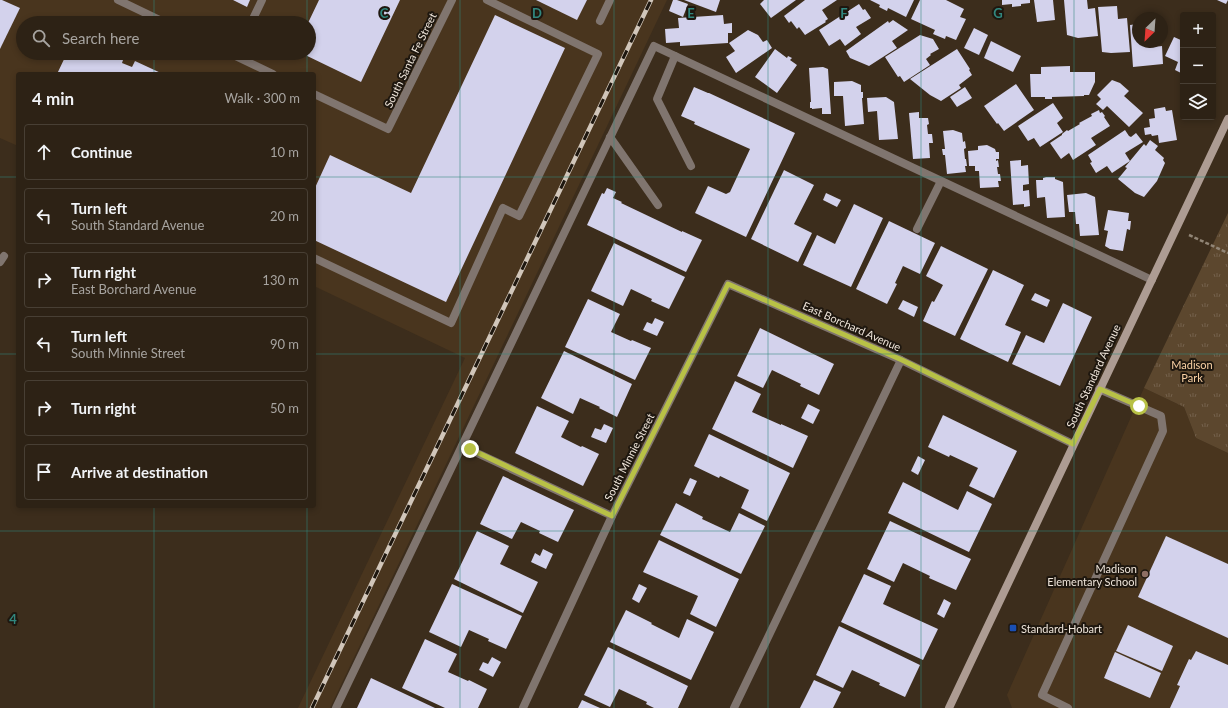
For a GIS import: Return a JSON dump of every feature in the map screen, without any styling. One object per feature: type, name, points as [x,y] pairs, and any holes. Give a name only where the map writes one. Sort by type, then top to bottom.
[{"type":"street","points":[[118,0],[151,16]]},
{"type":"street","points":[[254,16],[262,0]]},
{"type":"street","name":"South Santa Fe Street","points":[[316,95],[388,129],[452,0]]},
{"type":"street","points":[[316,259],[451,323],[503,208],[519,216],[598,54],[487,0]]},
{"type":"street","points":[[600,21],[610,0]]},
{"type":"street","points":[[336,708],[654,46],[1152,280]]},
{"type":"street","points":[[675,56],[657,99],[691,166]]},
{"type":"street","points":[[246,60],[269,72]]},
{"type":"street","name":"South Standard Avenue","points":[[949,708],[1228,119]]},
{"type":"street","points":[[610,137],[658,205]]},
{"type":"street","points":[[917,229],[941,181]]},
{"type":"street","name":"East Borchard Avenue","points":[[728,284],[902,360],[1073,444]]},
{"type":"street","name":"South Minnie Street","points":[[523,708],[612,516],[728,284]]},
{"type":"street","points":[[734,708],[902,360]]},
{"type":"street","points":[[1068,708],[1042,696],[1162,431],[1161,416],[1100,389]]},
{"type":"street","points":[[462,446],[612,516]]},
{"type":"path","points":[[1176,229],[1228,254]]},
{"type":"shaded area","points":[[0,0],[667,0],[330,708],[298,708],[465,358],[316,287],[316,72],[16,72],[16,145],[0,138]]},
{"type":"shaded area","name":"Madison Elementary School","points":[[1144,388],[1184,407],[1196,438],[1228,453],[1228,708],[1012,708],[1007,695]]},
{"type":"green space","name":"Madison Park","points":[[1228,213],[1228,453],[1196,438],[1184,407],[1144,388]]},
{"type":"building","points":[[0,0],[2,0],[20,8],[0,49]]},
{"type":"building","points":[[233,0],[250,0],[247,7]]},
{"type":"building","points":[[319,0],[400,0],[361,82],[315,60],[316,16],[311,16]]},
{"type":"building","points":[[536,0],[587,0],[577,20]]},
{"type":"building","points":[[673,0],[688,4],[683,17],[669,11]]},
{"type":"building","points":[[684,0],[720,0],[716,12]]},
{"type":"building","points":[[764,0],[796,0],[771,18],[760,4]]},
{"type":"building","points":[[805,0],[837,0],[822,10],[828,19],[825,21],[826,22],[805,35],[799,27],[797,29],[791,21],[789,23],[784,16]]},
{"type":"building","points":[[870,0],[914,0],[906,17],[888,8],[887,11],[879,7],[880,5]]},
{"type":"building","points":[[920,0],[946,0],[964,9],[960,17],[966,19],[956,40],[946,36],[945,39],[933,34],[935,30],[911,19]]},
{"type":"building","points":[[1002,0],[1030,0],[1030,3],[1012,7],[1012,4],[1002,5]]},
{"type":"building","points":[[1034,0],[1053,0],[1055,20],[1037,22]]},
{"type":"building","points":[[1064,0],[1087,0],[1088,9],[1095,8],[1098,36],[1078,38],[1067,35]]},
{"type":"building","points":[[1217,0],[1228,0],[1226,4]]},
{"type":"building","points":[[859,4],[863,10],[865,9],[871,18],[856,27],[861,34],[845,46],[840,39],[829,46],[819,30]]},
{"type":"building","points":[[1117,6],[1118,19],[1127,18],[1130,52],[1102,52],[1098,7]]},
{"type":"building","points":[[495,15],[565,48],[446,302],[316,241],[316,186],[330,155],[411,193]]},
{"type":"building","points":[[723,15],[724,24],[732,23],[732,33],[728,33],[728,43],[680,46],[680,42],[666,43],[665,29],[679,28],[678,18]]},
{"type":"building","points":[[893,20],[908,30],[892,41],[897,48],[869,66],[850,58],[846,51],[888,21],[889,23]]},
{"type":"building","points":[[1130,25],[1132,25],[1132,48],[1162,48],[1163,64],[1133,67]]},
{"type":"building","points":[[974,28],[988,35],[979,55],[964,48]]},
{"type":"building","points":[[748,30],[758,35],[763,42],[767,40],[772,48],[736,73],[726,57],[735,51],[729,43]]},
{"type":"building","points":[[920,35],[933,39],[939,49],[930,54],[931,55],[926,59],[930,65],[904,82],[900,76],[898,77],[885,57]]},
{"type":"building","points":[[1174,37],[1180,40],[1180,72],[1175,70],[1178,62],[1165,56]]},
{"type":"building","points":[[991,41],[1021,56],[1013,72],[984,58]]},
{"type":"building","points":[[775,49],[787,58],[788,56],[792,58],[790,60],[797,65],[777,93],[755,77]]},
{"type":"building","points":[[957,49],[970,69],[969,70],[972,75],[959,85],[961,88],[941,101],[930,95],[910,79]]},
{"type":"building","points":[[64,60],[123,60],[122,63],[132,67],[135,61],[159,72],[58,72]]},
{"type":"building","points":[[1070,66],[1070,72],[1095,72],[1095,82],[1089,95],[1052,97],[1052,99],[1045,99],[1045,97],[1031,97],[1030,74],[1041,74],[1041,67]]},
{"type":"building","points":[[823,67],[828,69],[831,114],[822,114],[822,108],[810,108],[809,68]]},
{"type":"building","points":[[1112,80],[1120,83],[1129,91],[1124,96],[1143,113],[1129,127],[1107,106],[1103,110],[1096,104],[1101,99],[1097,95]]},
{"type":"building","points":[[852,81],[861,85],[861,92],[863,92],[864,124],[845,126],[843,96],[834,96],[834,82]]},
{"type":"building","points":[[1016,84],[1034,110],[1004,131],[984,106]]},
{"type":"building","points":[[694,87],[795,133],[746,237],[695,213],[708,186],[726,194],[730,192],[750,149],[694,124],[695,122],[681,116]]},
{"type":"building","points":[[965,87],[972,98],[957,107],[950,97]]},
{"type":"building","points":[[886,97],[894,102],[898,139],[879,140],[877,111],[868,112],[867,98]]},
{"type":"building","points":[[1053,103],[1063,118],[1057,123],[1063,132],[1040,147],[1034,138],[1028,141],[1018,126]]},
{"type":"building","points":[[1165,107],[1166,111],[1172,110],[1177,140],[1159,143],[1158,135],[1145,135],[1144,128],[1150,127],[1149,119],[1155,118],[1154,109]]},
{"type":"building","points":[[1099,110],[1100,113],[1102,112],[1105,116],[1104,117],[1110,126],[1091,138],[1096,145],[1073,160],[1069,153],[1061,159],[1050,143],[1067,130],[1068,131],[1080,124],[1079,123],[1092,116],[1091,114]]},
{"type":"building","points":[[919,112],[919,118],[928,118],[928,134],[932,134],[933,143],[929,143],[930,158],[913,159],[909,113]]},
{"type":"building","points":[[953,130],[962,133],[963,142],[965,141],[966,148],[964,149],[967,166],[965,166],[966,172],[947,174],[945,155],[943,155],[942,149],[945,149],[943,131]]},
{"type":"building","points":[[1125,130],[1131,137],[1136,133],[1143,142],[1125,153],[1130,161],[1112,173],[1107,166],[1096,173],[1090,163],[1092,162],[1088,155]]},
{"type":"building","points":[[1150,140],[1158,146],[1155,150],[1164,158],[1163,160],[1165,163],[1157,181],[1144,197],[1135,193],[1118,179],[1127,168],[1125,167],[1144,144],[1146,146]]},
{"type":"building","points":[[987,145],[995,149],[996,152],[999,152],[999,159],[996,159],[996,161],[998,160],[998,174],[1000,174],[1001,181],[998,181],[999,187],[980,188],[979,171],[975,171],[975,166],[969,166],[968,151],[978,150],[978,146]]},
{"type":"building","points":[[1021,160],[1021,166],[1028,165],[1029,184],[1023,185],[1023,191],[1029,190],[1030,206],[1024,207],[1024,204],[1013,205],[1010,161]]},
{"type":"building","points":[[784,170],[814,185],[794,224],[812,233],[798,262],[751,239]]},
{"type":"building","points":[[1055,177],[1055,179],[1063,182],[1065,217],[1047,218],[1045,197],[1037,198],[1036,180],[1043,180],[1043,178]]},
{"type":"building","points":[[607,188],[616,192],[613,198],[622,202],[621,203],[702,240],[686,272],[587,225],[602,193],[604,194]]},
{"type":"building","points":[[826,193],[841,200],[837,207],[823,200]]},
{"type":"building","points":[[1086,193],[1095,197],[1099,235],[1080,236],[1079,224],[1076,224],[1075,212],[1069,212],[1067,195]]},
{"type":"building","points":[[854,204],[883,218],[851,287],[803,265],[817,235],[835,244]]},
{"type":"building","points":[[1108,210],[1129,213],[1128,221],[1131,221],[1130,230],[1127,229],[1123,251],[1110,249],[1105,246],[1108,231],[1104,230]]},
{"type":"building","points":[[889,221],[935,243],[920,274],[903,266],[895,283],[897,284],[887,304],[856,289]]},
{"type":"building","points":[[614,243],[685,277],[669,309],[651,301],[652,299],[631,289],[623,306],[591,291]]},
{"type":"building","points":[[941,246],[988,269],[955,336],[923,321],[932,301],[934,302],[943,285],[926,276]]},
{"type":"building","points":[[993,270],[1024,285],[1005,325],[1021,332],[1008,362],[960,339]]},
{"type":"building","points":[[1035,293],[1050,300],[1047,307],[1031,300]]},
{"type":"building","points":[[588,299],[620,314],[611,332],[651,348],[635,380],[565,347]]},
{"type":"building","points":[[903,300],[918,307],[914,317],[898,309]]},
{"type":"building","points":[[1063,303],[1092,317],[1060,386],[1012,364],[1026,335],[1044,343]]},
{"type":"building","points":[[655,318],[664,322],[657,336],[643,330],[647,322],[652,324]]},
{"type":"building","points":[[760,328],[834,364],[819,395],[800,386],[801,384],[772,370],[763,388],[737,376]]},
{"type":"building","points":[[564,351],[632,384],[617,417],[580,398],[573,414],[541,398]]},
{"type":"building","points":[[735,381],[761,394],[752,412],[808,436],[793,468],[712,429]]},
{"type":"building","points":[[808,404],[820,410],[813,424],[801,418]]},
{"type":"building","points":[[537,406],[569,421],[561,437],[599,454],[583,486],[515,453]]},
{"type":"building","points":[[943,415],[1017,451],[994,498],[969,486],[978,468],[928,447]]},
{"type":"building","points":[[604,424],[613,428],[606,443],[591,437],[595,428],[601,430]]},
{"type":"building","points":[[709,434],[790,473],[767,521],[741,508],[749,490],[720,476],[719,478],[694,466]]},
{"type":"building","points":[[918,456],[925,460],[918,475],[911,471]]},
{"type":"building","points":[[503,476],[574,510],[558,542],[521,522],[512,539],[480,524]]},
{"type":"building","points":[[690,478],[697,481],[690,496],[683,493]]},
{"type":"building","points":[[903,482],[958,510],[967,491],[992,504],[969,552],[888,513]]},
{"type":"building","points":[[676,503],[703,517],[702,519],[730,532],[739,513],[765,526],[741,574],[660,535]]},
{"type":"building","points":[[890,521],[971,559],[956,590],[929,578],[930,576],[903,563],[894,582],[867,569]]},
{"type":"building","points":[[477,531],[509,546],[500,564],[538,582],[523,613],[454,579]]},
{"type":"building","points":[[1166,536],[1228,564],[1228,638],[1138,597]]},
{"type":"building","points":[[659,540],[739,579],[716,627],[690,614],[698,596],[643,572]]},
{"type":"building","points":[[543,549],[553,554],[546,569],[531,562],[535,553],[540,556]]},
{"type":"building","points":[[864,574],[891,586],[883,604],[938,629],[923,660],[841,622]]},
{"type":"building","points":[[452,584],[522,616],[506,649],[469,630],[461,647],[429,632]]},
{"type":"building","points":[[639,584],[647,588],[639,603],[632,599]]},
{"type":"building","points":[[944,599],[951,603],[944,618],[937,614]]},
{"type":"building","points":[[626,610],[679,638],[687,619],[714,632],[691,680],[610,642]]},
{"type":"building","points":[[1128,625],[1173,646],[1162,671],[1116,651]]},
{"type":"building","points":[[839,626],[920,665],[905,697],[852,670],[843,688],[816,675]]},
{"type":"building","points":[[425,639],[457,654],[448,672],[487,689],[478,708],[445,708],[402,688]]},
{"type":"building","points":[[608,647],[688,686],[678,708],[654,708],[646,704],[647,702],[619,689],[610,707],[584,695]]},
{"type":"building","points":[[1196,651],[1228,665],[1228,708],[1170,708],[1180,686],[1177,685],[1189,659],[1191,660]]},
{"type":"building","points":[[1115,652],[1161,673],[1150,698],[1104,678]]},
{"type":"building","points":[[492,657],[501,662],[493,677],[479,670],[483,662],[488,664]]},
{"type":"building","points":[[371,678],[435,708],[357,708]]},
{"type":"building","points":[[814,680],[841,692],[833,708],[800,708]]},
{"type":"building","points":[[582,700],[600,708],[578,708]]},
{"type":"railway","points":[[312,708],[651,0]]},
{"type":"place","name":"Madison Elementary School","points":[[1145,574]]},
{"type":"place","name":"Standard-Hobart","points":[[1013,628]]},
{"type":"route","points":[[470,449],[612,516],[728,284],[902,360],[1073,444],[1100,389],[1139,406]]}]
